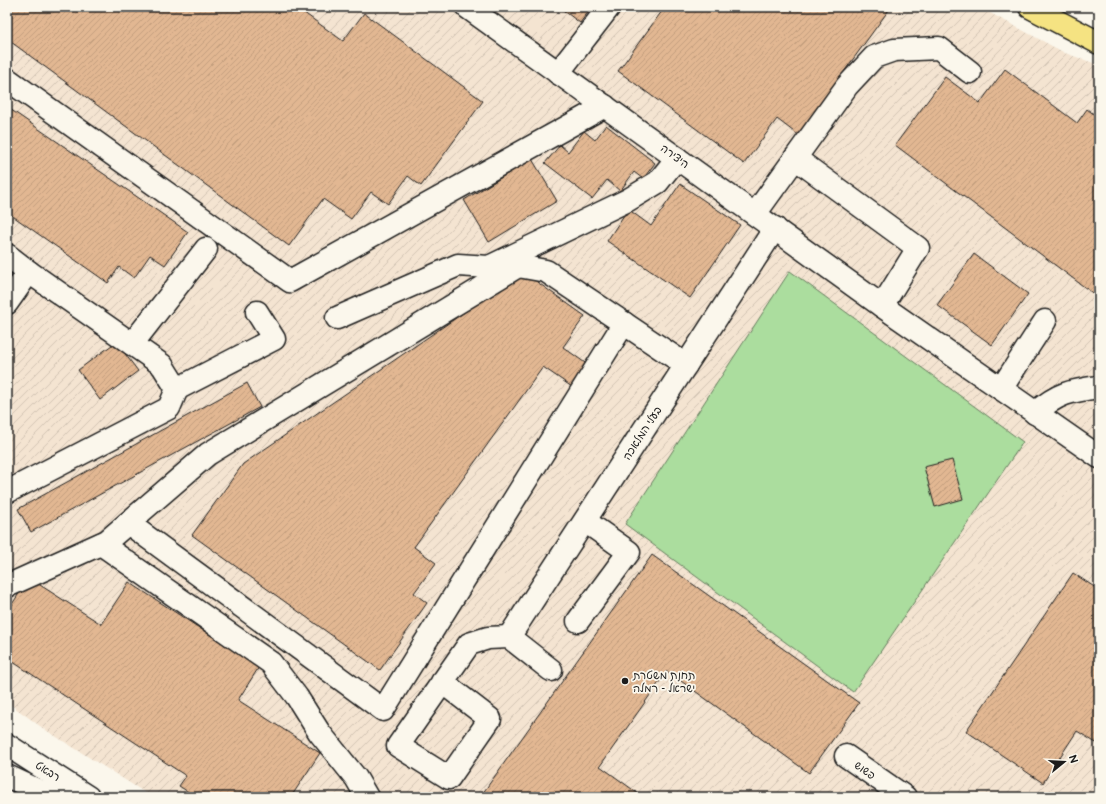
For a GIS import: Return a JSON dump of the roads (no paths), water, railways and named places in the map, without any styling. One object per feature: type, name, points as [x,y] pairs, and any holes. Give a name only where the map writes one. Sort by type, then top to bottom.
[{"type":"main road","points":[[1030,7],[1099,43]]},
{"type":"street","name":"היצירה","points":[[467,7],[882,306],[1099,457]]},
{"type":"street","points":[[558,73],[609,7]]},
{"type":"street","points":[[755,214],[847,86],[874,57],[894,50],[939,48],[970,72]]},
{"type":"street","points":[[7,79],[290,281],[605,106]]},
{"type":"street","points":[[337,318],[458,265],[489,267],[628,200],[658,182],[677,158]]},
{"type":"street","points":[[795,158],[918,248],[882,306]]},
{"type":"street","name":"בעלי המלאכה","points":[[509,637],[775,228]]},
{"type":"street","points":[[132,344],[206,249]]},
{"type":"street","points":[[7,255],[162,366],[177,389]]},
{"type":"street","points":[[7,586],[108,541],[208,454],[518,266],[546,271],[686,365]]},
{"type":"street","points":[[7,303],[29,272]]},
{"type":"street","points":[[7,492],[169,408],[177,389],[274,339],[257,312]]},
{"type":"street","points":[[1001,389],[1045,321]]},
{"type":"street","points":[[128,523],[382,710],[624,323]]},
{"type":"street","points":[[1035,412],[1051,399],[1071,391],[1099,386]]},
{"type":"street","points":[[578,620],[629,552],[585,521]]},
{"type":"street","points":[[101,544],[271,663],[297,697],[319,732],[356,778],[367,797]]},
{"type":"street","points":[[442,682],[469,644],[488,638],[509,637],[551,670]]},
{"type":"street","name":"רבאט","points":[[7,745],[88,797]]},
{"type":"street","name":"פשוש","points":[[846,756],[905,797]]},
{"type":"street","name":"רבאט","points":[[7,776],[52,797]]},
{"type":"place","name":"תחנת משטרת ישראל - רמלה","points":[[625,681]]}]
